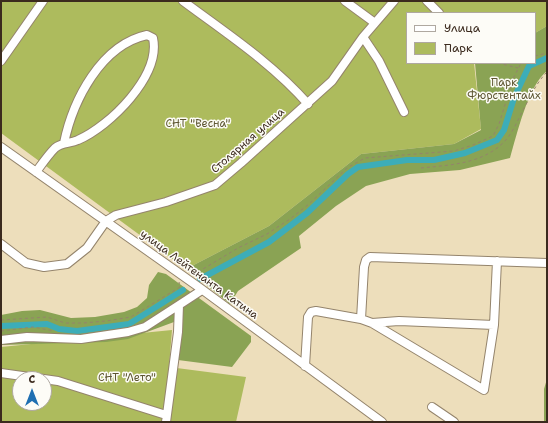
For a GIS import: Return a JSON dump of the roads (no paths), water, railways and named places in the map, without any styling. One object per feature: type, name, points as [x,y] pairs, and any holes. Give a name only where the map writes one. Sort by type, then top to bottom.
[{"type":"street","points":[[1,61],[43,1]]},
{"type":"street","points":[[183,1],[290,84],[308,104]]},
{"type":"street","points":[[346,1],[375,23]]},
{"type":"street","name":"Столярная улица","points":[[106,221],[116,216],[166,202],[215,185],[308,104],[332,81],[362,37],[394,1]]},
{"type":"street","points":[[427,1],[438,12]]},
{"type":"street","points":[[36,172],[56,148],[64,143],[77,141],[103,126],[134,95],[151,65],[155,47],[152,38],[147,35],[133,38],[114,52],[87,82],[74,109],[64,143]]},
{"type":"street","points":[[362,37],[379,60],[404,112]]},
{"type":"street","name":"улица Лейтенанта Катина","points":[[1,148],[202,290],[382,422]]},
{"type":"street","points":[[1,244],[26,263],[44,267],[67,264],[87,248],[106,221]]},
{"type":"street","points":[[361,319],[364,267],[366,260],[370,257],[547,263]]},
{"type":"street","points":[[305,366],[308,318],[311,312],[316,311],[361,319],[372,323],[484,390],[494,325],[497,261]]},
{"type":"street","points":[[1,340],[27,337],[81,339],[128,332],[145,327],[202,290]]},
{"type":"street","points":[[1,373],[58,381],[166,419],[176,346],[179,305]]},
{"type":"street","points":[[372,323],[399,321],[494,325]]},
{"type":"street","points":[[432,407],[454,422]]},
{"type":"waterway","points":[[536,63],[547,58]]},
{"type":"waterway","points":[[200,279],[269,242],[307,213],[348,174],[358,167],[407,160],[434,160],[465,153],[497,140],[504,130],[514,98],[529,66],[534,64]]},
{"type":"waterway","points":[[1,326],[47,324],[59,329],[77,331],[129,324],[183,290]]},
{"type":"park label","name":"Парк Фюрстентайх","points":[[504,89]]},
{"type":"park label","name":"СНТ \"Весна\"","points":[[198,124]]},
{"type":"park label","name":"СНТ \"Лето\"","points":[[127,378]]}]
